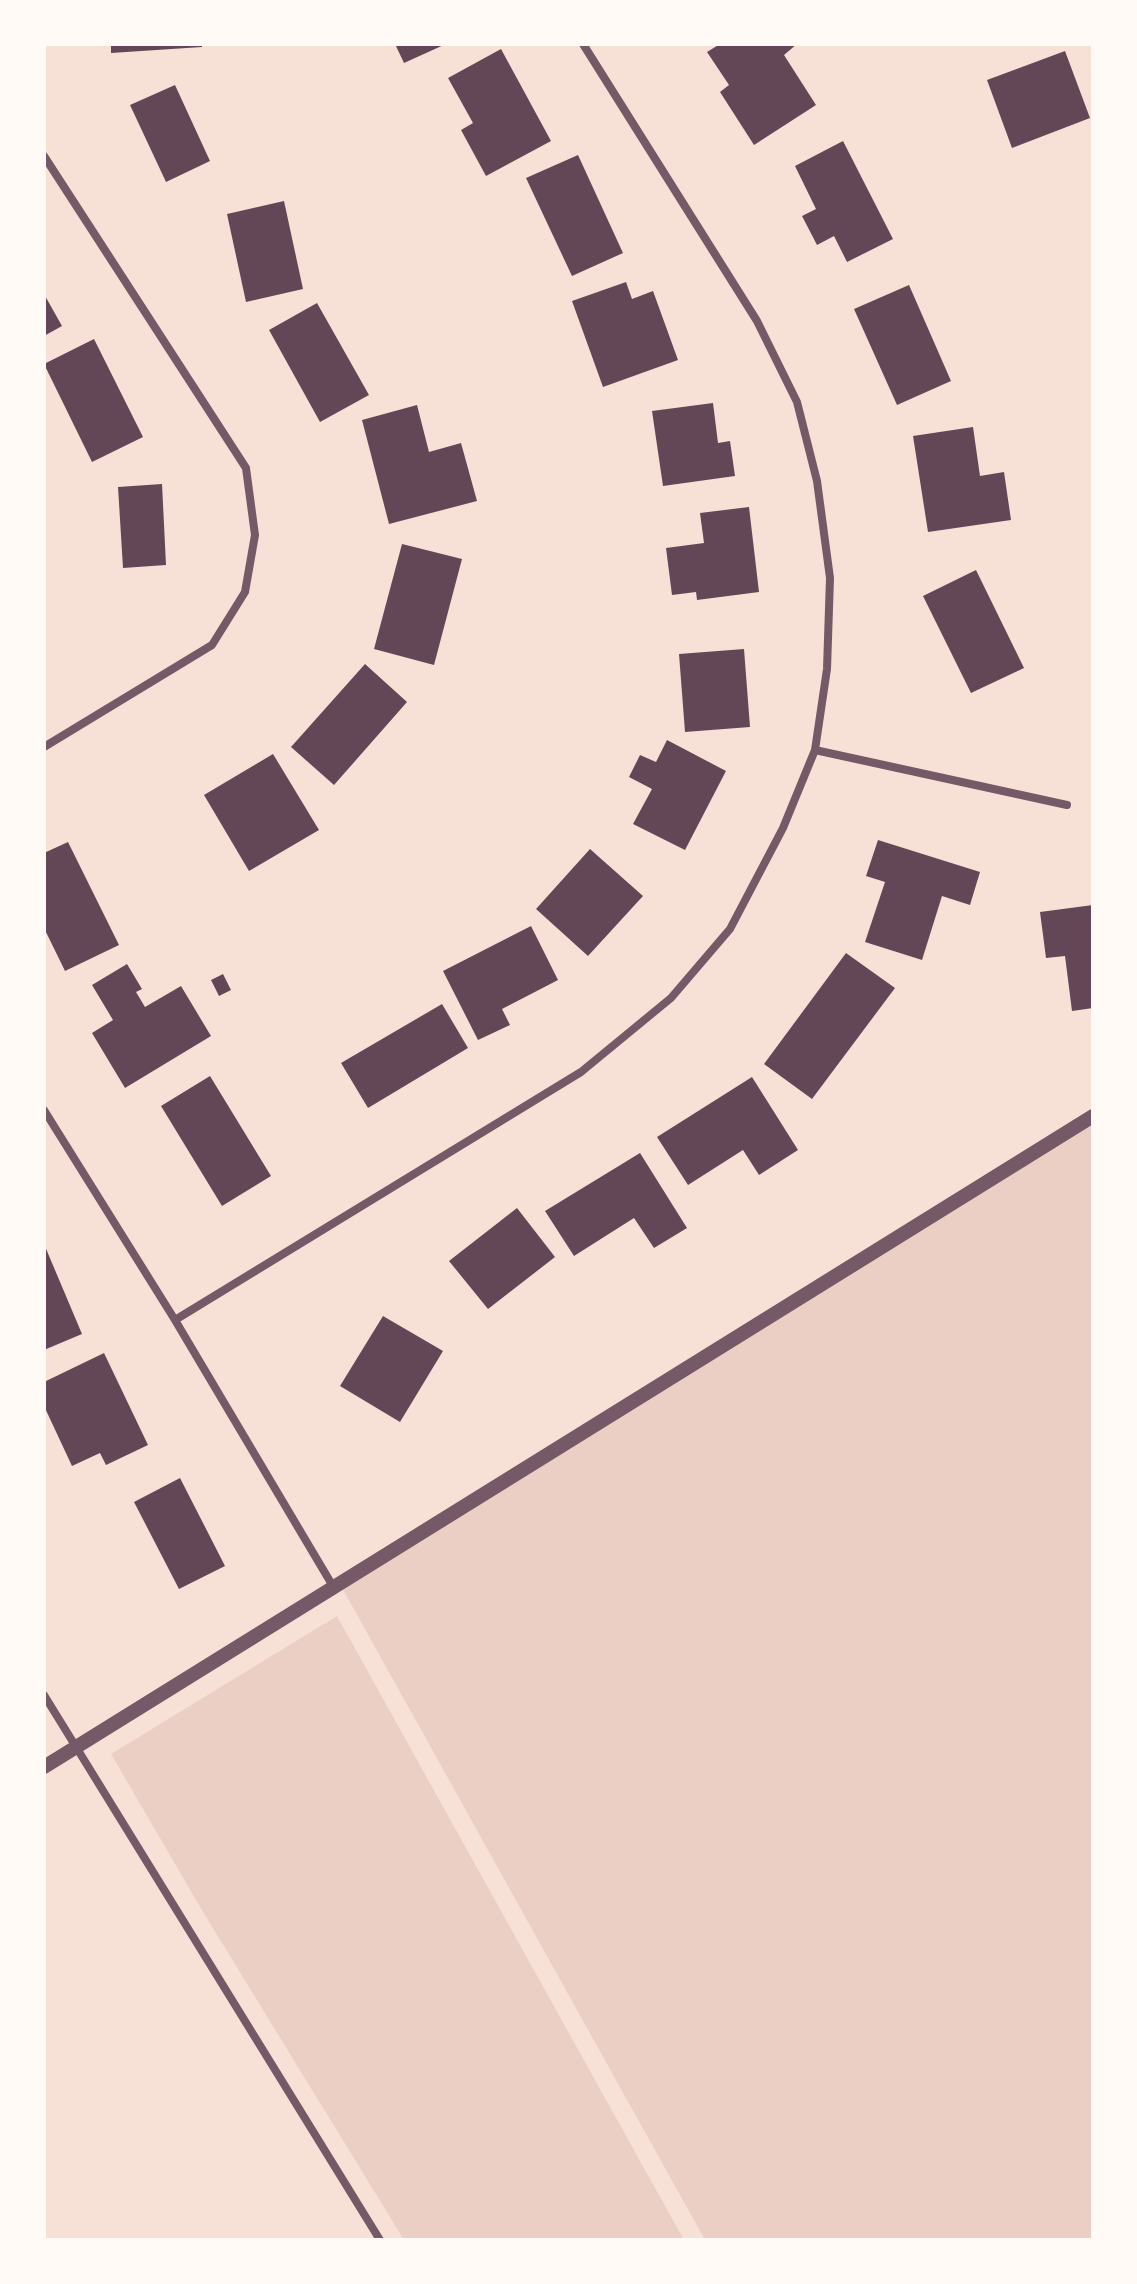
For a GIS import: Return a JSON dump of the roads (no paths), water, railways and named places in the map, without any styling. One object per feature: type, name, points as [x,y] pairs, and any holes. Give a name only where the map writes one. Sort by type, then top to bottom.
[{"type":"street","points":[[175,1320],[581,1072],[671,998],[730,929],[783,828],[815,750],[827,669],[830,578],[817,481],[797,402],[757,321],[583,44]]},
{"type":"street","points":[[44,156],[246,468],[255,535],[245,592],[212,645],[44,747]]},
{"type":"street","points":[[815,750],[1067,805]]},
{"type":"street","points":[[44,1110],[175,1320],[334,1589]]},
{"type":"street","points":[[44,1767],[1093,1116]]},
{"type":"street","points":[[44,1695],[380,2240]]}]
